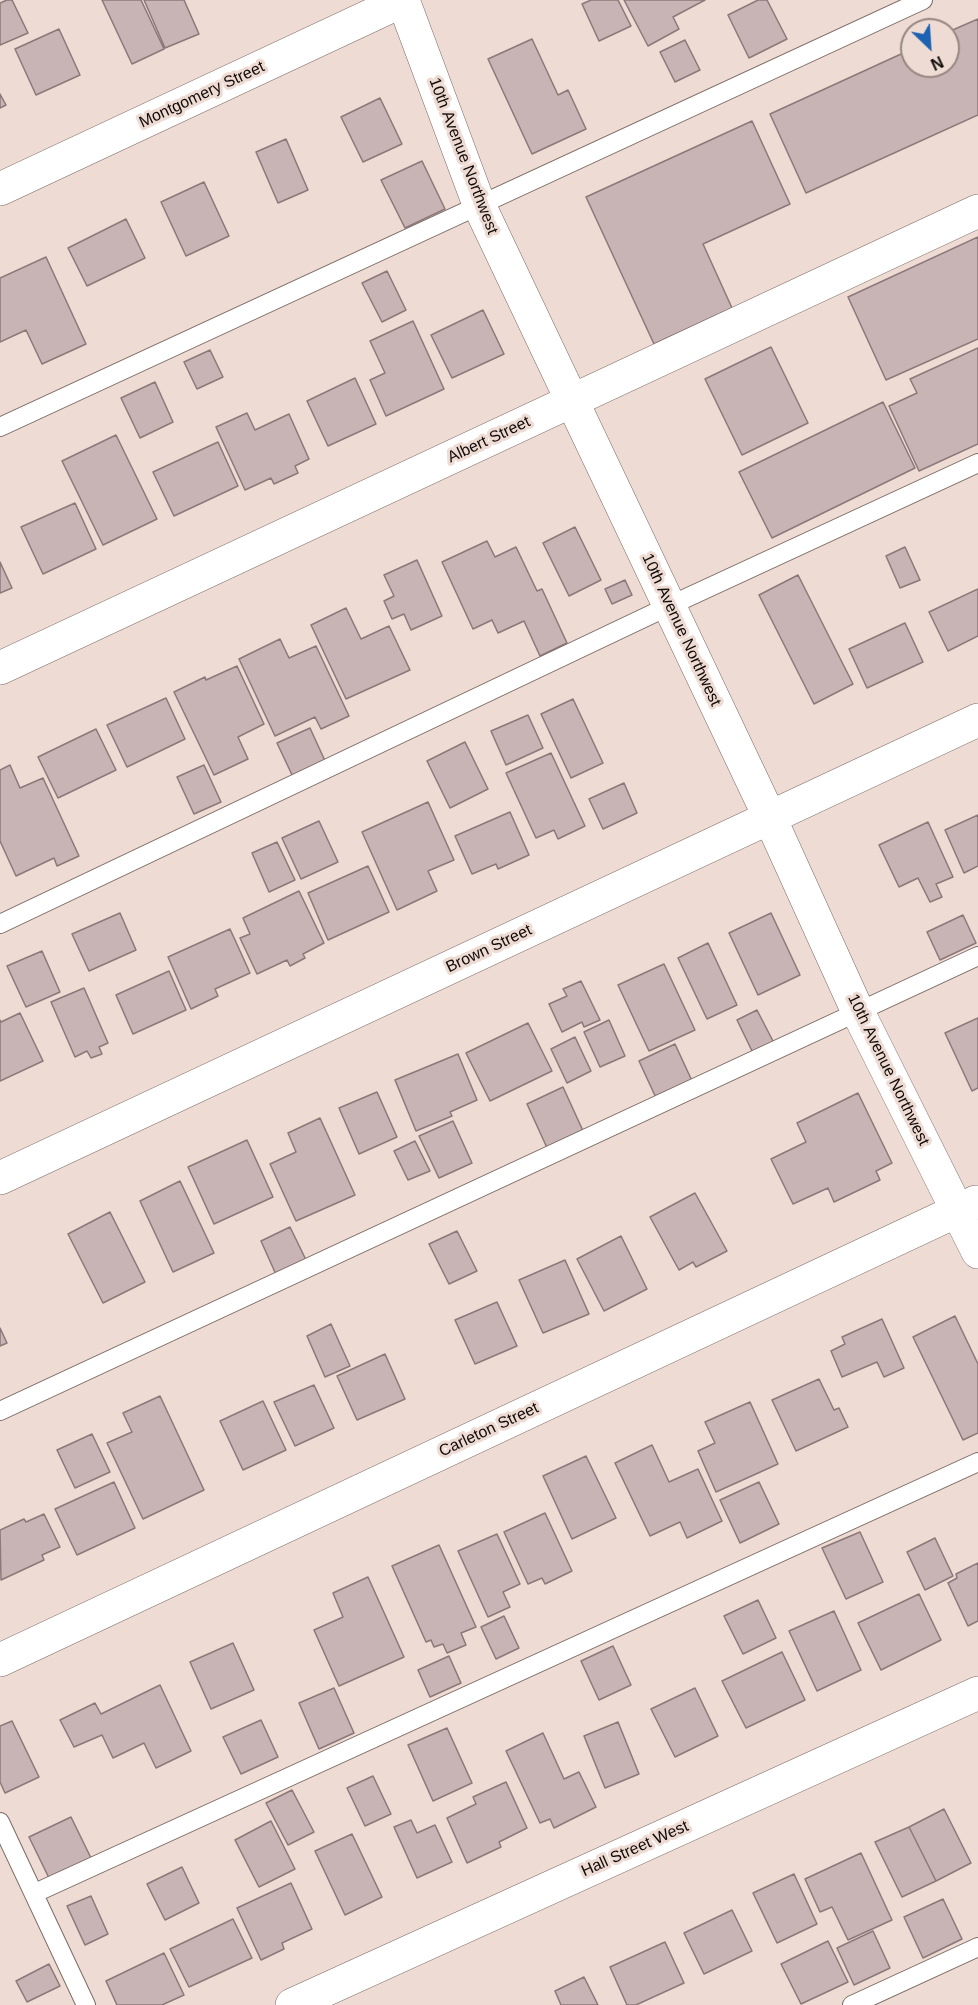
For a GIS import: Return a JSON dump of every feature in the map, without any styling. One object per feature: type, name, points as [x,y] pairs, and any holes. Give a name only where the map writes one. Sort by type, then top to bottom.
[{"type":"street","name":"10th Avenue Northwest","points":[[404,0],[480,207],[770,818],[858,1012],[968,1206],[978,1251]]},
{"type":"street","name":"Montgomery Street","points":[[0,189],[404,0]]},
{"type":"street","name":"Albert Street","points":[[0,668],[978,211]]},
{"type":"street","name":"Brown Street","points":[[0,1178],[978,720]]},
{"type":"street","name":"Carleton Street","points":[[0,1660],[968,1206]]},
{"type":"street","name":"Hall Street West","points":[[292,2005],[978,1693]]},
{"type":"lane","points":[[0,428],[923,0]]},
{"type":"lane","points":[[0,924],[669,606],[978,463]]},
{"type":"lane","points":[[0,1412],[978,956]]},
{"type":"lane","points":[[35,1893],[978,1462]]},
{"type":"lane","points":[[0,1822],[86,2005]]},
{"type":"lane","points":[[852,2005],[978,1947]]},
{"type":"building","points":[[12,0],[28,33],[0,45],[0,3]]},
{"type":"building","points":[[102,0],[141,0],[164,49],[132,64]]},
{"type":"building","points":[[144,0],[184,0],[199,34],[165,48]]},
{"type":"building","points":[[591,0],[618,0],[631,26],[599,41],[582,4]]},
{"type":"building","points":[[624,0],[705,0],[673,17],[679,29],[648,46]]},
{"type":"building","points":[[758,0],[767,0],[787,39],[749,58],[728,15]]},
{"type":"building","points":[[978,19],[978,115],[806,193],[770,114],[900,54],[900,78],[960,78],[960,27]]},
{"type":"building","points":[[59,29],[80,75],[36,95],[15,49]]},
{"type":"building","points":[[532,39],[558,95],[568,90],[586,129],[532,154],[488,59]]},
{"type":"building","points":[[685,40],[700,70],[675,82],[660,52]]},
{"type":"building","points":[[0,94],[6,105],[0,108]]},
{"type":"building","points":[[380,98],[402,144],[363,162],[341,117]]},
{"type":"building","points":[[752,121],[790,204],[703,244],[732,308],[654,344],[586,197]]},
{"type":"building","points":[[286,139],[308,190],[278,203],[256,152]]},
{"type":"building","points":[[422,161],[445,209],[405,228],[381,180]]},
{"type":"building","points":[[204,182],[229,236],[186,256],[161,202]]},
{"type":"building","points":[[126,219],[145,258],[87,286],[68,248]]},
{"type":"building","points":[[978,237],[978,339],[886,380],[848,297]]},
{"type":"building","points":[[46,257],[86,344],[42,364],[26,330],[0,342],[0,278]]},
{"type":"building","points":[[387,271],[406,310],[382,322],[362,283]]},
{"type":"building","points":[[483,310],[504,354],[452,378],[431,335]]},
{"type":"building","points":[[413,321],[444,389],[386,416],[370,380],[385,373],[370,341]]},
{"type":"building","points":[[771,347],[808,423],[742,455],[705,379]]},
{"type":"building","points":[[978,348],[978,444],[919,471],[889,406],[917,393],[910,379]]},
{"type":"building","points":[[210,350],[223,377],[197,389],[184,362]]},
{"type":"building","points":[[355,378],[376,424],[328,446],[307,401]]},
{"type":"building","points":[[155,382],[173,422],[140,438],[121,398]]},
{"type":"building","points":[[883,402],[915,468],[772,538],[739,472]]},
{"type":"building","points":[[247,413],[255,430],[289,414],[309,459],[295,466],[298,473],[274,484],[271,478],[245,490],[216,427]]},
{"type":"building","points":[[116,435],[157,519],[103,545],[62,461]]},
{"type":"building","points":[[218,442],[238,486],[174,516],[153,472]]},
{"type":"building","points":[[75,503],[96,549],[43,574],[21,527]]},
{"type":"building","points":[[575,527],[601,580],[569,596],[543,543]]},
{"type":"building","points":[[487,541],[495,557],[516,547],[537,591],[542,589],[567,643],[540,656],[524,621],[498,633],[492,620],[473,629],[442,562]]},
{"type":"building","points":[[905,547],[920,580],[900,588],[886,556]]},
{"type":"building","points":[[417,560],[442,616],[411,630],[404,614],[392,619],[384,601],[394,596],[384,575]]},
{"type":"building","points":[[0,562],[12,588],[0,593]]},
{"type":"building","points":[[798,575],[853,684],[814,704],[759,595]]},
{"type":"building","points":[[625,580],[632,595],[612,604],[605,589]]},
{"type":"building","points":[[978,589],[978,636],[948,651],[929,612]]},
{"type":"building","points":[[346,608],[361,639],[389,626],[410,670],[346,699],[311,625]]},
{"type":"building","points":[[905,623],[923,662],[867,688],[849,649]]},
{"type":"building","points":[[280,639],[289,658],[316,646],[349,716],[321,729],[315,717],[275,736],[239,659]]},
{"type":"building","points":[[237,666],[264,724],[238,737],[248,759],[214,775],[174,692],[205,677],[206,680]]},
{"type":"building","points":[[166,698],[185,739],[127,767],[107,725]]},
{"type":"building","points":[[573,699],[603,763],[571,778],[541,714]]},
{"type":"building","points":[[528,715],[543,748],[506,765],[491,731]]},
{"type":"building","points":[[310,728],[326,763],[293,777],[277,743]]},
{"type":"building","points":[[96,729],[116,770],[58,798],[38,757]]},
{"type":"building","points":[[465,742],[488,789],[450,808],[427,761]]},
{"type":"building","points":[[551,753],[585,826],[558,839],[554,830],[536,838],[506,773]]},
{"type":"building","points":[[10,765],[20,788],[43,778],[79,856],[57,866],[54,858],[16,876],[0,841],[0,770]]},
{"type":"building","points":[[204,765],[221,802],[194,814],[177,777]]},
{"type":"building","points":[[624,783],[637,813],[603,829],[589,799]]},
{"type":"building","points":[[428,802],[454,860],[428,871],[437,891],[397,910],[362,832]]},
{"type":"building","points":[[510,812],[529,855],[498,869],[496,864],[472,874],[455,836]]},
{"type":"building","points":[[978,815],[978,866],[964,873],[945,830]]},
{"type":"building","points":[[319,821],[338,862],[301,879],[282,838]]},
{"type":"building","points":[[928,822],[953,877],[936,884],[942,897],[930,902],[918,878],[899,887],[879,845]]},
{"type":"building","points":[[277,842],[295,880],[269,892],[252,853]]},
{"type":"building","points":[[368,866],[389,912],[328,940],[308,893]]},
{"type":"building","points":[[299,891],[324,943],[303,954],[305,958],[290,966],[287,960],[257,974],[240,938],[250,934],[243,918]]},
{"type":"building","points":[[120,913],[136,950],[89,971],[72,934]]},
{"type":"building","points":[[771,913],[800,975],[758,995],[729,933]]},
{"type":"building","points":[[963,915],[976,943],[940,960],[927,932]]},
{"type":"building","points":[[230,929],[250,973],[215,989],[218,996],[191,1009],[168,957]]},
{"type":"building","points":[[708,943],[737,1005],[707,1019],[678,958]]},
{"type":"building","points":[[42,951],[60,992],[26,1007],[7,966]]},
{"type":"building","points":[[664,964],[695,1030],[649,1051],[618,985]]},
{"type":"building","points":[[169,971],[186,1010],[133,1034],[116,995]]},
{"type":"building","points":[[581,981],[600,1020],[584,1027],[582,1022],[562,1032],[549,1004],[567,996],[563,989]]},
{"type":"building","points":[[84,988],[108,1043],[99,1047],[102,1054],[91,1058],[87,1051],[75,1057],[51,1002]]},
{"type":"building","points":[[757,1010],[774,1043],[753,1053],[737,1020]]},
{"type":"building","points":[[20,1013],[43,1061],[0,1081],[0,1020],[1,1022]]},
{"type":"building","points":[[978,1018],[978,1088],[972,1091],[945,1033]]},
{"type":"building","points":[[609,1020],[625,1056],[600,1067],[584,1032]]},
{"type":"building","points":[[528,1023],[552,1071],[490,1101],[466,1053]]},
{"type":"building","points":[[575,1037],[591,1071],[567,1083],[551,1049]]},
{"type":"building","points":[[675,1044],[693,1083],[657,1100],[639,1061]]},
{"type":"building","points":[[458,1054],[477,1100],[450,1112],[452,1116],[416,1131],[395,1080]]},
{"type":"building","points":[[563,1087],[584,1133],[548,1150],[527,1104]]},
{"type":"building","points":[[377,1092],[397,1137],[359,1154],[339,1108]]},
{"type":"building","points":[[858,1093],[892,1163],[876,1171],[880,1180],[834,1202],[828,1188],[793,1204],[771,1159],[806,1142],[797,1123]]},
{"type":"building","points":[[320,1118],[355,1195],[296,1221],[270,1164],[296,1152],[288,1133]]},
{"type":"building","points":[[453,1121],[472,1163],[439,1178],[419,1136]]},
{"type":"building","points":[[247,1140],[273,1197],[214,1224],[188,1167]]},
{"type":"building","points":[[415,1141],[430,1171],[408,1180],[394,1151]]},
{"type":"building","points":[[180,1181],[214,1253],[173,1272],[140,1201]]},
{"type":"building","points":[[695,1193],[727,1251],[696,1267],[693,1262],[679,1270],[650,1217]]},
{"type":"building","points":[[110,1212],[145,1282],[103,1303],[68,1234]]},
{"type":"building","points":[[290,1227],[308,1264],[278,1279],[261,1241]]},
{"type":"building","points":[[457,1231],[477,1271],[449,1284],[429,1244]]},
{"type":"building","points":[[621,1236],[647,1289],[604,1311],[577,1259]]},
{"type":"building","points":[[565,1260],[589,1314],[543,1333],[519,1280]]},
{"type":"building","points":[[497,1302],[517,1346],[475,1364],[455,1320]]},
{"type":"building","points":[[955,1316],[978,1364],[978,1433],[963,1440],[913,1337]]},
{"type":"building","points":[[882,1319],[904,1368],[884,1377],[877,1362],[842,1377],[831,1351],[845,1344],[842,1337]]},
{"type":"building","points":[[331,1324],[350,1366],[325,1377],[307,1336]]},
{"type":"building","points":[[0,1328],[7,1343],[0,1346]]},
{"type":"building","points":[[385,1354],[405,1399],[357,1420],[337,1376]]},
{"type":"building","points":[[819,1379],[834,1410],[839,1408],[848,1427],[796,1451],[772,1400]]},
{"type":"building","points":[[314,1385],[334,1428],[295,1446],[274,1402]]},
{"type":"building","points":[[160,1396],[204,1490],[143,1519],[107,1443],[132,1432],[123,1413]]},
{"type":"building","points":[[263,1401],[286,1450],[243,1470],[220,1421]]},
{"type":"building","points":[[750,1402],[778,1464],[716,1492],[698,1451],[715,1443],[705,1422]]},
{"type":"building","points":[[92,1434],[110,1472],[75,1488],[57,1450]]},
{"type":"building","points":[[652,1445],[669,1482],[698,1469],[722,1521],[687,1538],[680,1522],[650,1536],[615,1463]]},
{"type":"building","points":[[586,1456],[616,1518],[572,1539],[543,1476]]},
{"type":"building","points":[[114,1482],[135,1528],[77,1555],[55,1509]]},
{"type":"building","points":[[759,1482],[779,1524],[740,1543],[720,1500]]},
{"type":"building","points":[[545,1513],[572,1571],[545,1584],[542,1578],[528,1584],[504,1532]]},
{"type":"building","points":[[44,1514],[60,1547],[42,1555],[44,1560],[1,1580],[0,1530],[24,1519],[26,1522]]},
{"type":"building","points":[[860,1532],[883,1582],[846,1599],[822,1548]]},
{"type":"building","points":[[497,1534],[520,1584],[503,1592],[510,1607],[488,1617],[458,1551]]},
{"type":"building","points":[[935,1538],[953,1576],[925,1590],[907,1552]]},
{"type":"building","points":[[439,1545],[476,1627],[461,1633],[466,1645],[447,1653],[443,1644],[434,1647],[431,1640],[426,1642],[392,1566]]},
{"type":"building","points":[[978,1563],[978,1621],[968,1626],[948,1583],[957,1578],[956,1574]]},
{"type":"building","points":[[368,1577],[404,1657],[339,1686],[314,1630],[343,1617],[333,1593]]},
{"type":"building","points":[[919,1594],[941,1640],[881,1670],[858,1623]]},
{"type":"building","points":[[758,1600],[776,1638],[743,1654],[724,1616]]},
{"type":"building","points":[[834,1611],[861,1670],[817,1691],[789,1631]]},
{"type":"building","points":[[504,1616],[519,1648],[496,1659],[481,1627]]},
{"type":"building","points":[[233,1643],[254,1690],[211,1709],[190,1662]]},
{"type":"building","points":[[613,1646],[631,1685],[599,1700],[581,1661]]},
{"type":"building","points":[[782,1652],[805,1700],[746,1728],[722,1681]]},
{"type":"building","points":[[449,1656],[461,1683],[430,1697],[418,1670]]},
{"type":"building","points":[[160,1685],[191,1751],[156,1768],[144,1743],[113,1758],[102,1735],[74,1747],[60,1720],[95,1703],[101,1714]]},
{"type":"building","points":[[334,1688],[354,1733],[319,1749],[299,1703]]},
{"type":"building","points":[[695,1688],[718,1736],[675,1757],[651,1709]]},
{"type":"building","points":[[261,1720],[278,1757],[241,1774],[223,1737]]},
{"type":"building","points":[[12,1721],[39,1777],[5,1793],[0,1782],[0,1726]]},
{"type":"building","points":[[618,1722],[639,1774],[605,1788],[584,1736]]},
{"type":"building","points":[[447,1728],[472,1783],[433,1801],[408,1745]]},
{"type":"building","points":[[543,1733],[564,1779],[579,1772],[596,1807],[554,1828],[550,1819],[540,1823],[506,1751]]},
{"type":"building","points":[[373,1776],[391,1814],[365,1826],[347,1788]]},
{"type":"building","points":[[506,1782],[527,1828],[499,1842],[501,1847],[467,1863],[447,1818],[476,1804],[473,1797]]},
{"type":"building","points":[[292,1790],[314,1832],[288,1845],[266,1803]]},
{"type":"building","points":[[944,1809],[971,1863],[936,1881],[909,1827]]},
{"type":"building","points":[[71,1817],[91,1858],[49,1878],[29,1837]]},
{"type":"building","points":[[411,1820],[417,1833],[435,1825],[452,1862],[417,1878],[394,1827]]},
{"type":"building","points":[[271,1821],[295,1869],[259,1887],[235,1840]]},
{"type":"building","points":[[909,1827],[936,1881],[902,1897],[875,1842]]},
{"type":"building","points":[[352,1834],[382,1897],[345,1915],[315,1851]]},
{"type":"building","points":[[861,1853],[892,1920],[848,1940],[832,1907],[820,1912],[805,1879]]},
{"type":"building","points":[[182,1867],[199,1903],[165,1920],[147,1884]]},
{"type":"building","points":[[794,1874],[817,1924],[777,1943],[753,1893]]},
{"type":"building","points":[[291,1883],[312,1929],[282,1943],[284,1949],[261,1960],[237,1908]]},
{"type":"building","points":[[91,1896],[108,1934],[85,1945],[67,1906]]},
{"type":"building","points":[[943,1899],[962,1939],[923,1958],[904,1917]]},
{"type":"building","points":[[732,1910],[752,1951],[704,1974],[684,1933]]},
{"type":"building","points":[[233,1919],[252,1958],[189,1987],[170,1949]]},
{"type":"building","points":[[873,1931],[890,1968],[854,1985],[837,1948]]},
{"type":"building","points":[[828,1941],[848,1982],[801,2004],[781,1964]]},
{"type":"building","points":[[665,1942],[684,1983],[636,2005],[627,2005],[610,1967]]},
{"type":"building","points":[[164,1953],[184,1995],[162,2005],[117,2005],[106,1981]]},
{"type":"building","points":[[49,1964],[60,1986],[27,2002],[16,1981]]},
{"type":"building","points":[[584,1977],[598,2005],[561,2005],[555,1991]]}]
